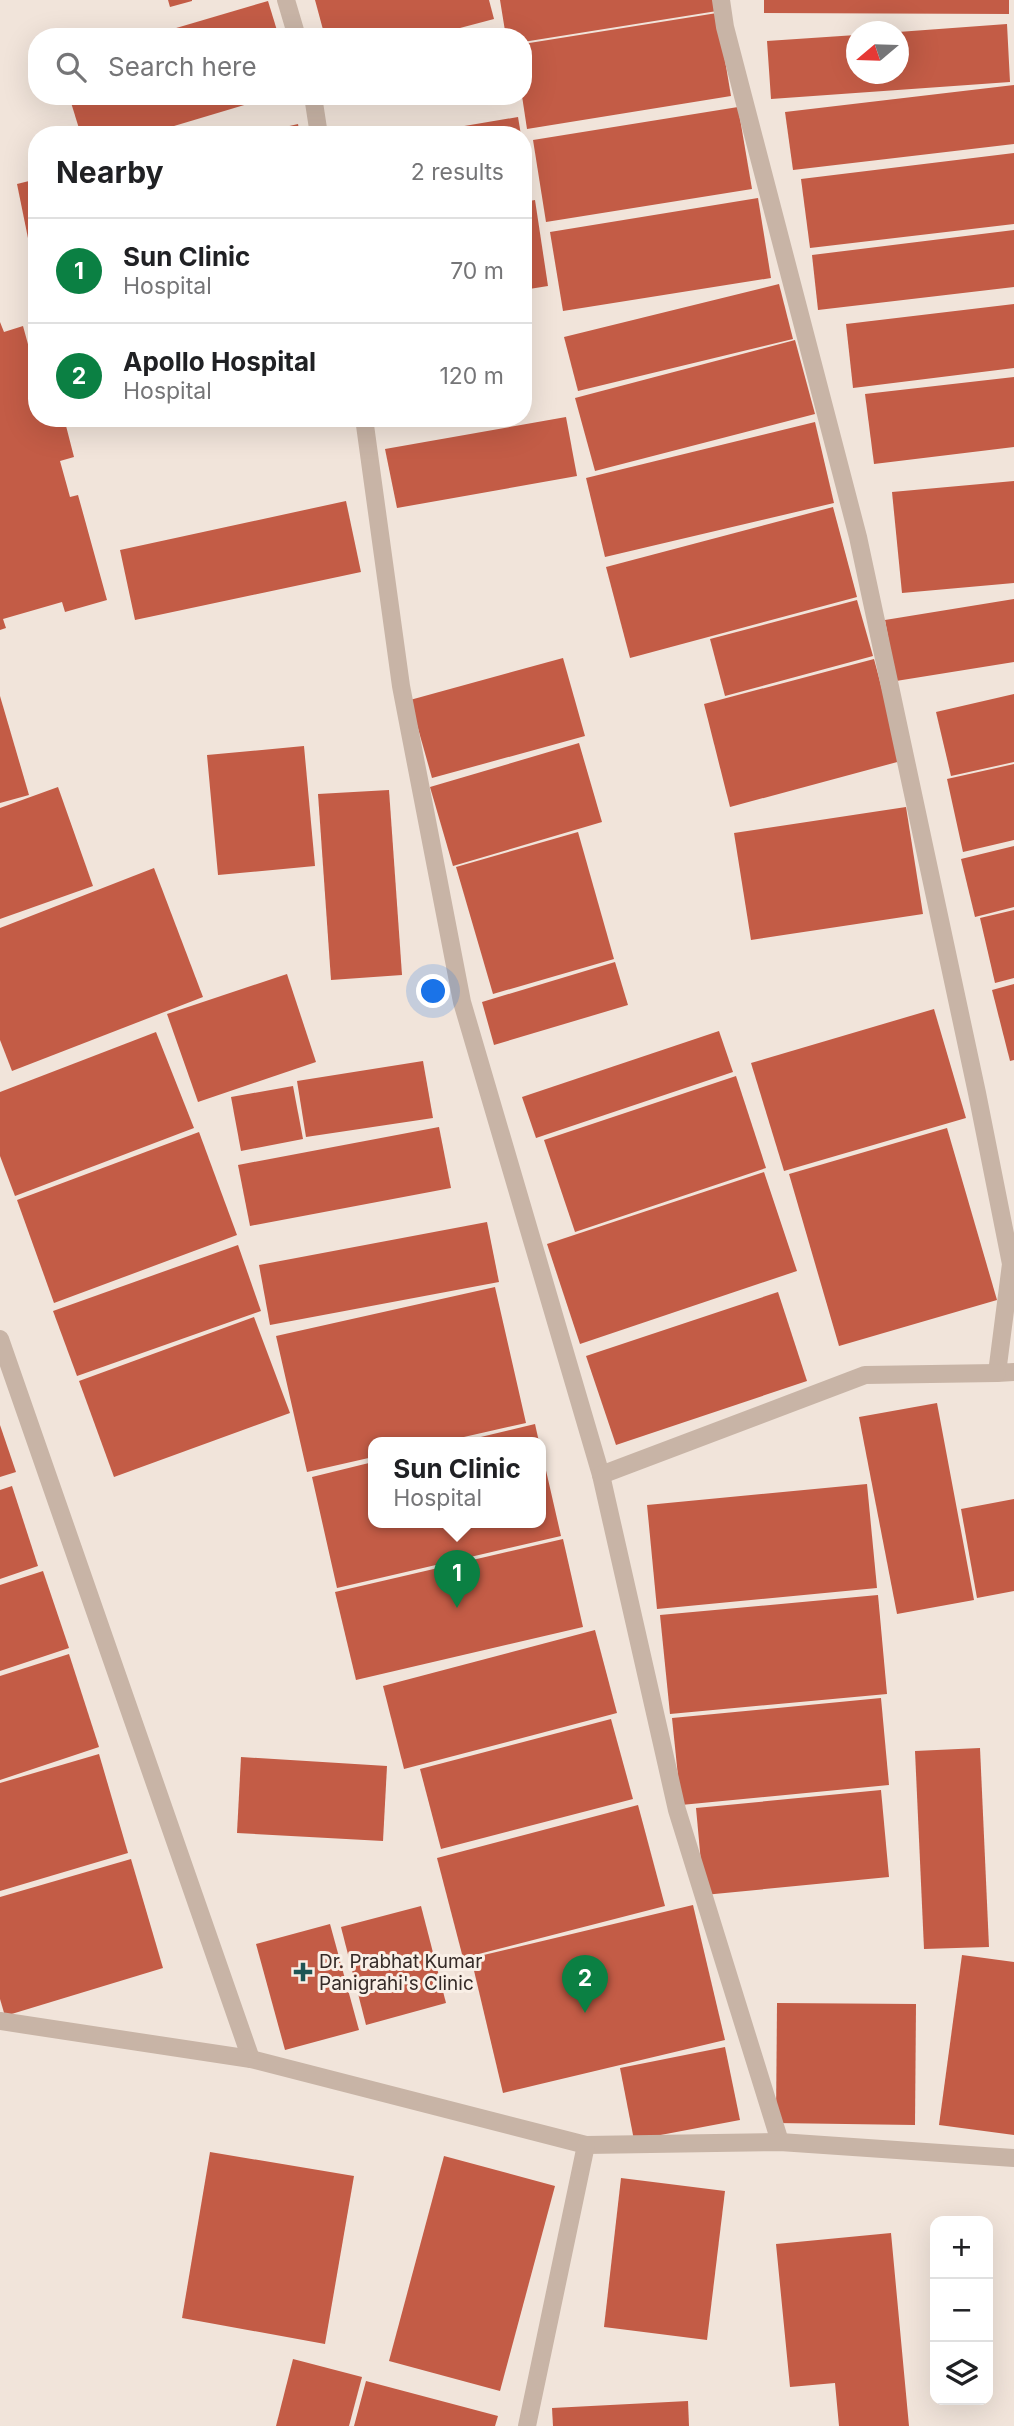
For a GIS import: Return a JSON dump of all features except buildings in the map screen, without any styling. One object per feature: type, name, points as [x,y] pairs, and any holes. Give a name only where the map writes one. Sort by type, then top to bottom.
[{"type":"street","points":[[286,0],[294,28]]},
{"type":"street","points":[[601,1475],[865,1375],[1006,1372],[1011,1264],[977,1093],[858,537],[725,27],[721,0]]},
{"type":"street","points":[[314,105],[318,126]]},
{"type":"street","points":[[366,427],[401,685],[462,1002],[601,1475],[677,1810],[780,2142]]},
{"type":"street","points":[[0,1339],[251,2059]]},
{"type":"street","points":[[0,2021],[251,2059],[586,2145],[780,2142],[1014,2158]]},
{"type":"street","points":[[527,2426],[586,2145]]},
{"type":"place","name":"Sun Clinic","points":[[457,1608]]},
{"type":"place","name":"Dr. Prabhat Kumar Panigrahi's Clinic","points":[[303,1972]]},
{"type":"place","name":"Apollo Hospital","points":[[585,2013]]}]
